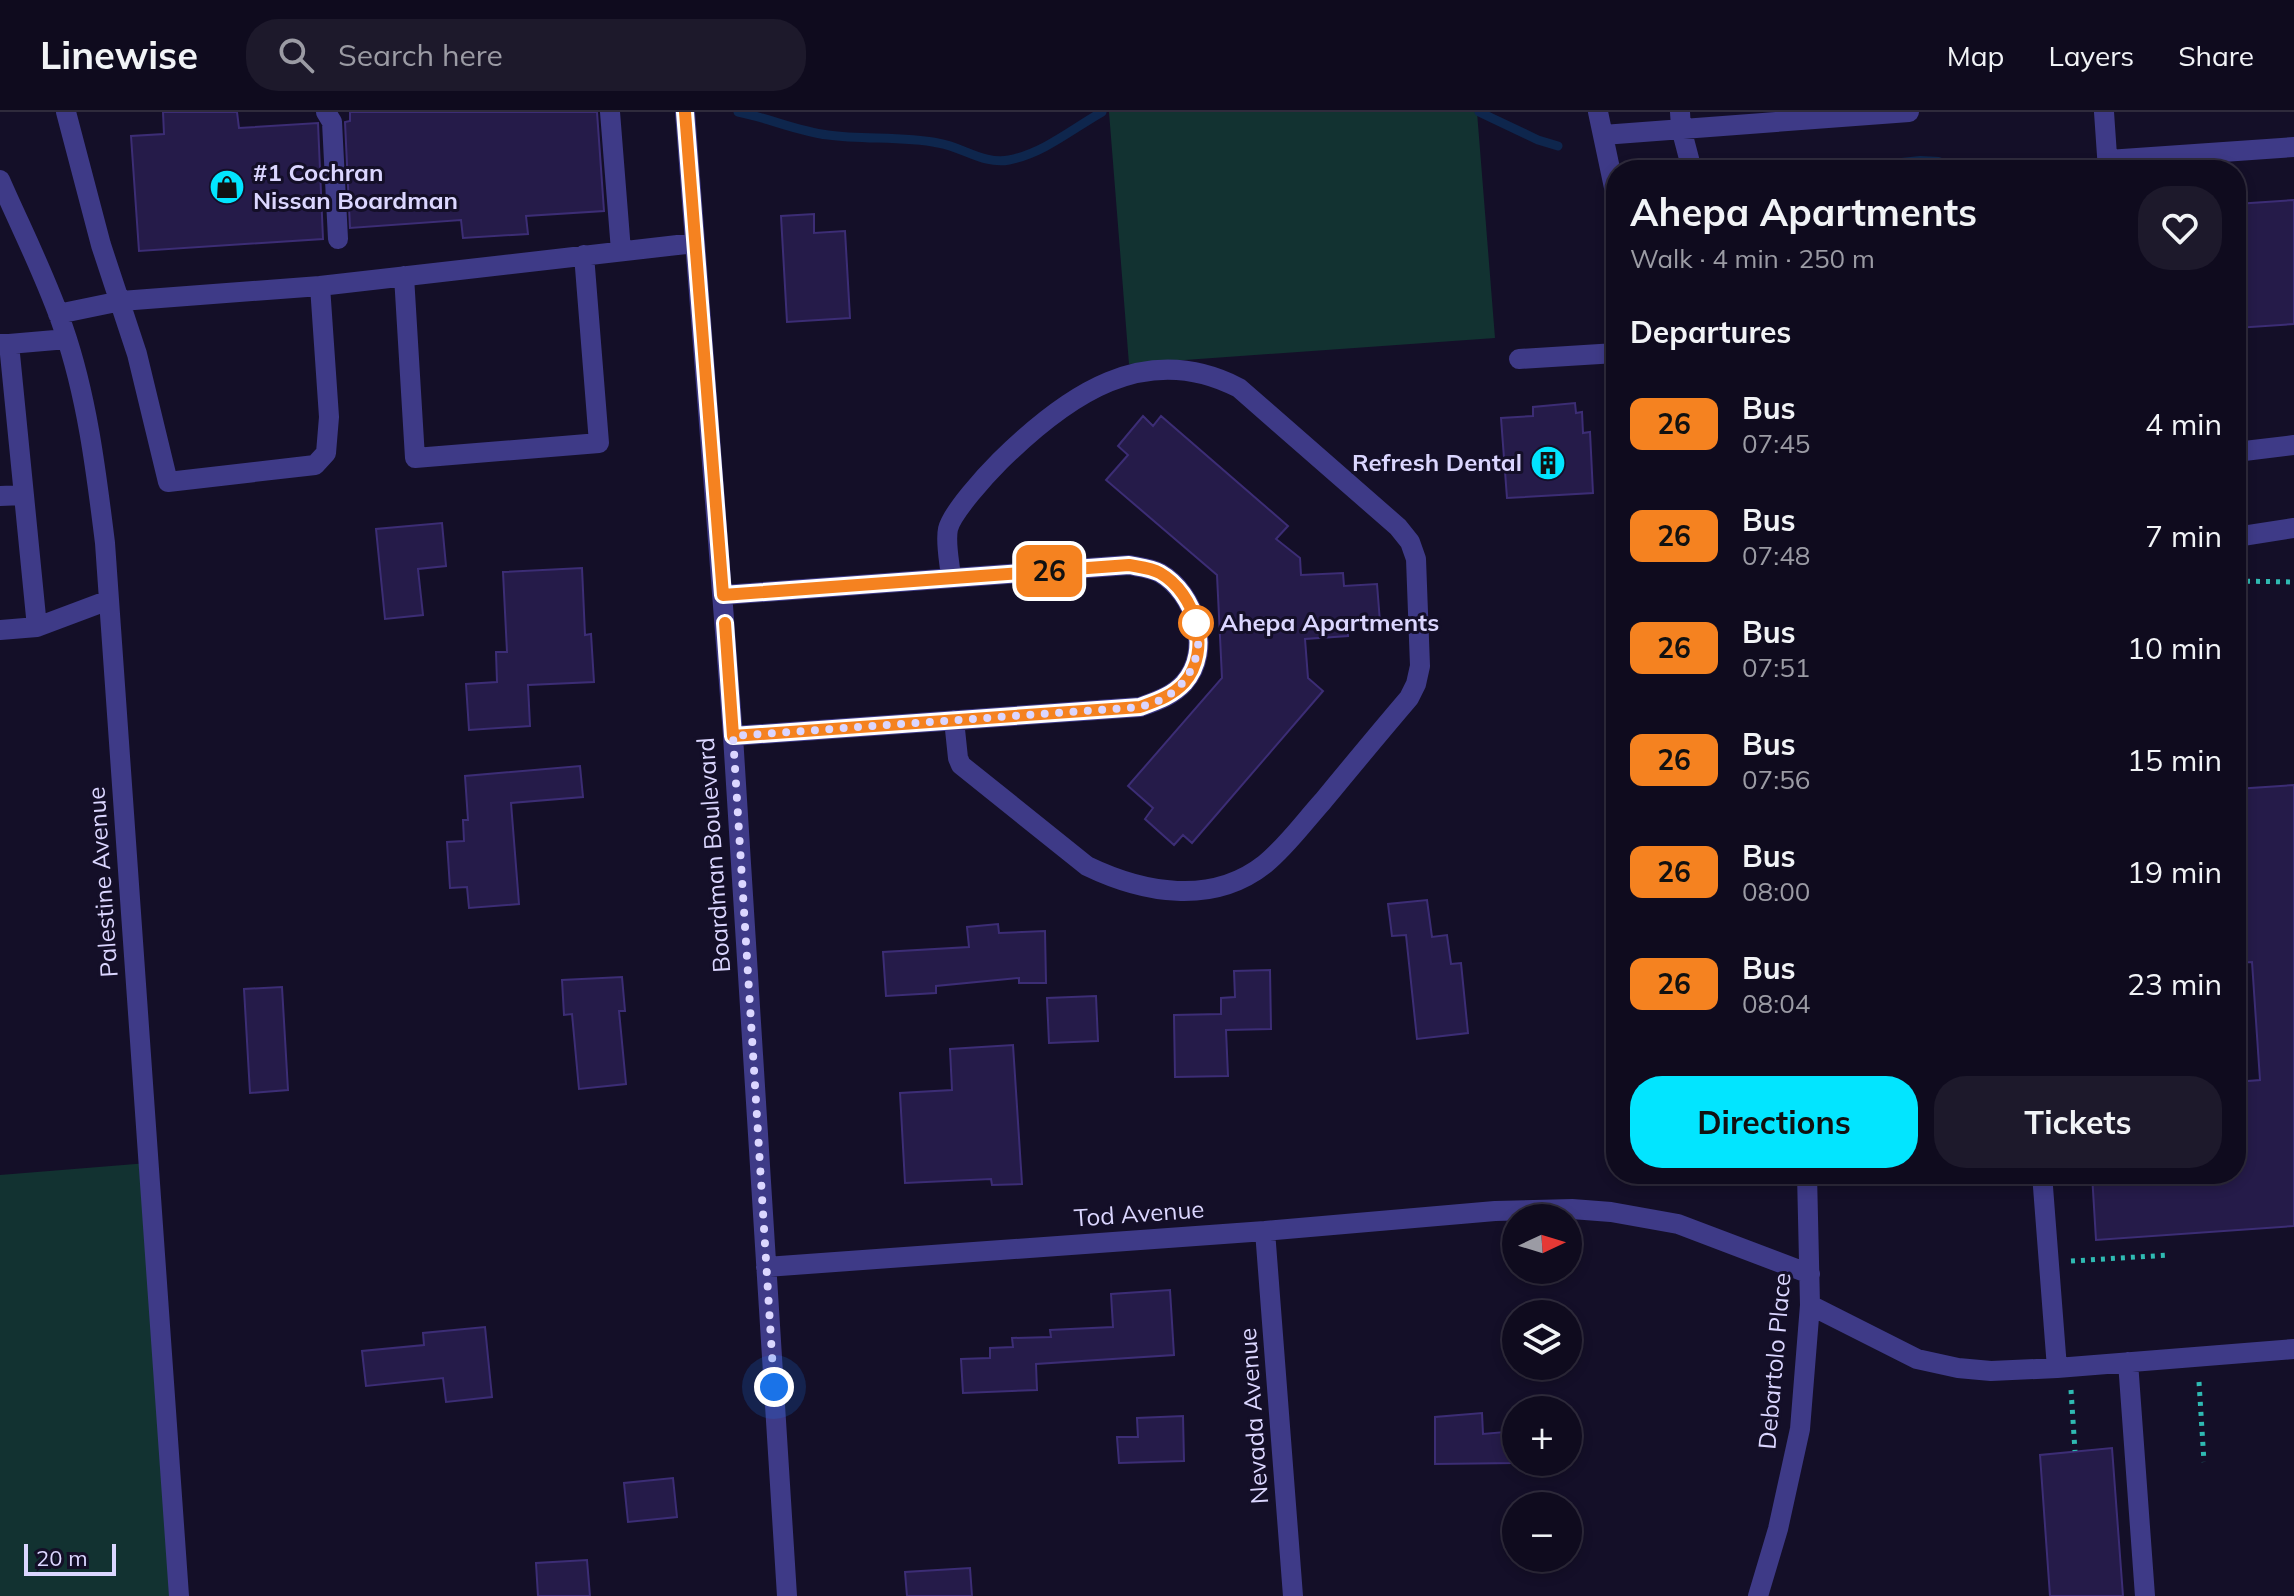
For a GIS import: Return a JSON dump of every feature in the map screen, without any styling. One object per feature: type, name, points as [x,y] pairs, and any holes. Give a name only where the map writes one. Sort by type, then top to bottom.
[{"type":"street","points":[[66,112],[101,245],[137,354],[168,482],[315,465],[326,453],[329,404],[320,286]]},
{"type":"street","points":[[326,112],[332,122],[338,239]]},
{"type":"street","points":[[610,112],[621,251]]},
{"type":"street","name":"Boardman Boulevard","points":[[685,112],[733,736],[787,1596]]},
{"type":"street","points":[[1598,112],[1608,160]]},
{"type":"street","points":[[1603,135],[1681,120],[1909,112]]},
{"type":"street","points":[[2104,112],[2108,160]]},
{"type":"street","points":[[1681,120],[1690,160]]},
{"type":"street","points":[[2160,160],[2294,147]]},
{"type":"street","name":"Palestine Avenue","points":[[0,180],[67,339],[96,467],[109,600],[179,1596]]},
{"type":"street","points":[[58,314],[121,301],[320,286],[695,243]]},
{"type":"street","points":[[404,276],[415,458],[599,443],[584,255]]},
{"type":"street","points":[[37,627],[4,344],[67,339]]},
{"type":"street","points":[[1519,359],[1606,354]]},
{"type":"street","points":[[951,578],[947,530],[951,521],[983,478],[1032,430],[1073,399],[1105,381],[1166,369],[1191,371],[1217,377],[1239,388],[1398,527],[1410,542],[1416,559],[1420,666],[1409,698],[1287,843],[1264,865],[1239,879],[1206,890],[1156,890],[1087,866],[961,765],[954,720]]},
{"type":"street","points":[[2246,451],[2294,445]]},
{"type":"street","points":[[0,496],[24,495]]},
{"type":"street","points":[[2246,535],[2294,528]]},
{"type":"street","points":[[723,595],[1129,565],[1157,571],[1179,587],[1192,610],[1198,630],[1197,656],[1186,681],[1168,697],[1140,707],[733,736]]},
{"type":"street","points":[[0,630],[37,627],[109,600]]},
{"type":"street","name":"Debartolo Place","points":[[1758,1596],[1778,1529],[1800,1429],[1810,1305],[1807,1184]]},
{"type":"street","points":[[2043,1184],[2057,1368]]},
{"type":"street","name":"Tod Avenue","points":[[766,1267],[1516,1210],[1572,1209],[1611,1212],[1678,1224],[1810,1274]]},
{"type":"street","name":"Nevada Avenue","points":[[1265,1231],[1293,1596]]},
{"type":"street","points":[[1810,1305],[1917,1359],[1958,1368],[1991,1371],[2057,1368],[2294,1349]]},
{"type":"street","points":[[2128,1362],[2145,1596]]},
{"type":"path","points":[[2246,581],[2294,582]]},
{"type":"path","points":[[2066,1262],[2170,1255]]},
{"type":"path","points":[[2198,1357],[2204,1462]]},
{"type":"green space","points":[[1109,112],[1477,112],[1495,338],[1129,364]]},
{"type":"green space","points":[[148,1163],[179,1596],[0,1596],[0,1175]]},
{"type":"water","points":[[1920,156],[1948,160],[1882,160]]},
{"type":"building","name":"#1 Cochran Nissan Boardman","points":[[163,112],[237,112],[239,128],[318,123],[323,239],[139,251],[131,136],[164,134]]},
{"type":"building","points":[[350,112],[597,112],[604,211],[526,216],[528,234],[463,238],[461,220],[350,228],[345,122],[350,121]]},
{"type":"building","points":[[2294,200],[2294,324],[2246,327],[2246,203]]},
{"type":"building","points":[[814,214],[814,233],[845,231],[850,318],[787,322],[781,216]]},
{"type":"building","name":"Refresh Dental","points":[[1575,403],[1576,413],[1582,412],[1583,433],[1590,432],[1593,493],[1507,498],[1501,418],[1533,416],[1533,407]]},
{"type":"building","points":[[1143,416],[1153,426],[1161,416],[1288,526],[1276,539],[1300,558],[1301,575],[1343,573],[1344,586],[1377,584],[1380,622],[1347,623],[1348,636],[1305,639],[1308,678],[1323,691],[1192,843],[1183,835],[1174,845],[1145,819],[1153,808],[1128,786],[1222,678],[1217,575],[1106,480],[1128,455],[1118,446]]},
{"type":"building","points":[[442,523],[446,566],[418,569],[423,615],[385,619],[376,529]]},
{"type":"building","points":[[582,568],[585,635],[591,634],[594,682],[528,685],[530,726],[469,730],[466,684],[497,682],[496,652],[507,652],[503,572]]},
{"type":"building","points":[[580,766],[583,797],[511,803],[519,904],[469,908],[467,887],[450,888],[447,842],[464,841],[463,820],[468,820],[465,776]]},
{"type":"building","points":[[2294,785],[2294,1226],[2096,1240],[2093,1184],[2246,1184],[2246,1081],[2260,1080],[2252,962],[2246,962],[2246,788]]},
{"type":"building","points":[[1427,900],[1432,937],[1447,935],[1451,964],[1461,963],[1468,1033],[1417,1039],[1406,935],[1392,936],[1388,904]]},
{"type":"building","points":[[998,924],[999,933],[1045,931],[1046,983],[1019,983],[1019,978],[936,986],[936,993],[886,996],[883,952],[969,947],[967,927]]},
{"type":"building","points":[[1270,970],[1271,1029],[1226,1030],[1228,1076],[1175,1077],[1174,1015],[1221,1014],[1221,998],[1235,997],[1234,971]]},
{"type":"building","points":[[622,977],[625,1011],[619,1011],[626,1084],[579,1089],[572,1014],[564,1015],[562,980]]},
{"type":"building","points":[[282,987],[288,1090],[250,1093],[244,989]]},
{"type":"building","points":[[1096,996],[1098,1041],[1049,1043],[1047,998]]},
{"type":"building","points":[[1013,1045],[1022,1184],[992,1185],[991,1179],[905,1183],[900,1093],[952,1090],[950,1049]]},
{"type":"building","points":[[1170,1290],[1174,1355],[1036,1364],[1037,1390],[963,1393],[961,1359],[990,1358],[990,1348],[1013,1347],[1012,1338],[1051,1337],[1050,1330],[1113,1327],[1111,1294]]},
{"type":"building","points":[[485,1327],[492,1397],[446,1402],[443,1378],[366,1386],[362,1351],[424,1345],[423,1333]]},
{"type":"building","points":[[1482,1413],[1483,1434],[1502,1432],[1502,1463],[1435,1464],[1435,1417]]},
{"type":"building","points":[[1183,1416],[1184,1461],[1119,1463],[1117,1437],[1138,1437],[1137,1418]]},
{"type":"building","points":[[2112,1448],[2123,1596],[2050,1596],[2040,1455]]},
{"type":"building","points":[[673,1478],[677,1517],[628,1522],[624,1483]]},
{"type":"building","points":[[587,1560],[590,1596],[538,1596],[536,1563]]},
{"type":"building","points":[[970,1568],[972,1596],[907,1596],[905,1572]]},
{"type":"waterway","points":[[738,112],[816,133],[924,141],[1000,161],[1034,152],[1102,112]]},
{"type":"waterway","points":[[1479,112],[1558,146]]},
{"type":"bus line","name":"26","points":[[685,112],[723,595],[1129,565],[1157,571],[1179,587],[1192,610],[1198,630],[1197,656],[1186,681],[1168,697],[1140,707],[733,736],[725,623]]},
{"type":"place","name":"#1 Cochran Nissan Boardman","points":[[227,187]]},
{"type":"place","name":"Refresh Dental","points":[[1548,463]]},
{"type":"place","name":"Ahepa Apartments","points":[[1196,623]]},
{"type":"route","points":[[774,1387],[733,736],[1140,707],[1168,697],[1186,681],[1197,656],[1196,623]]}]
